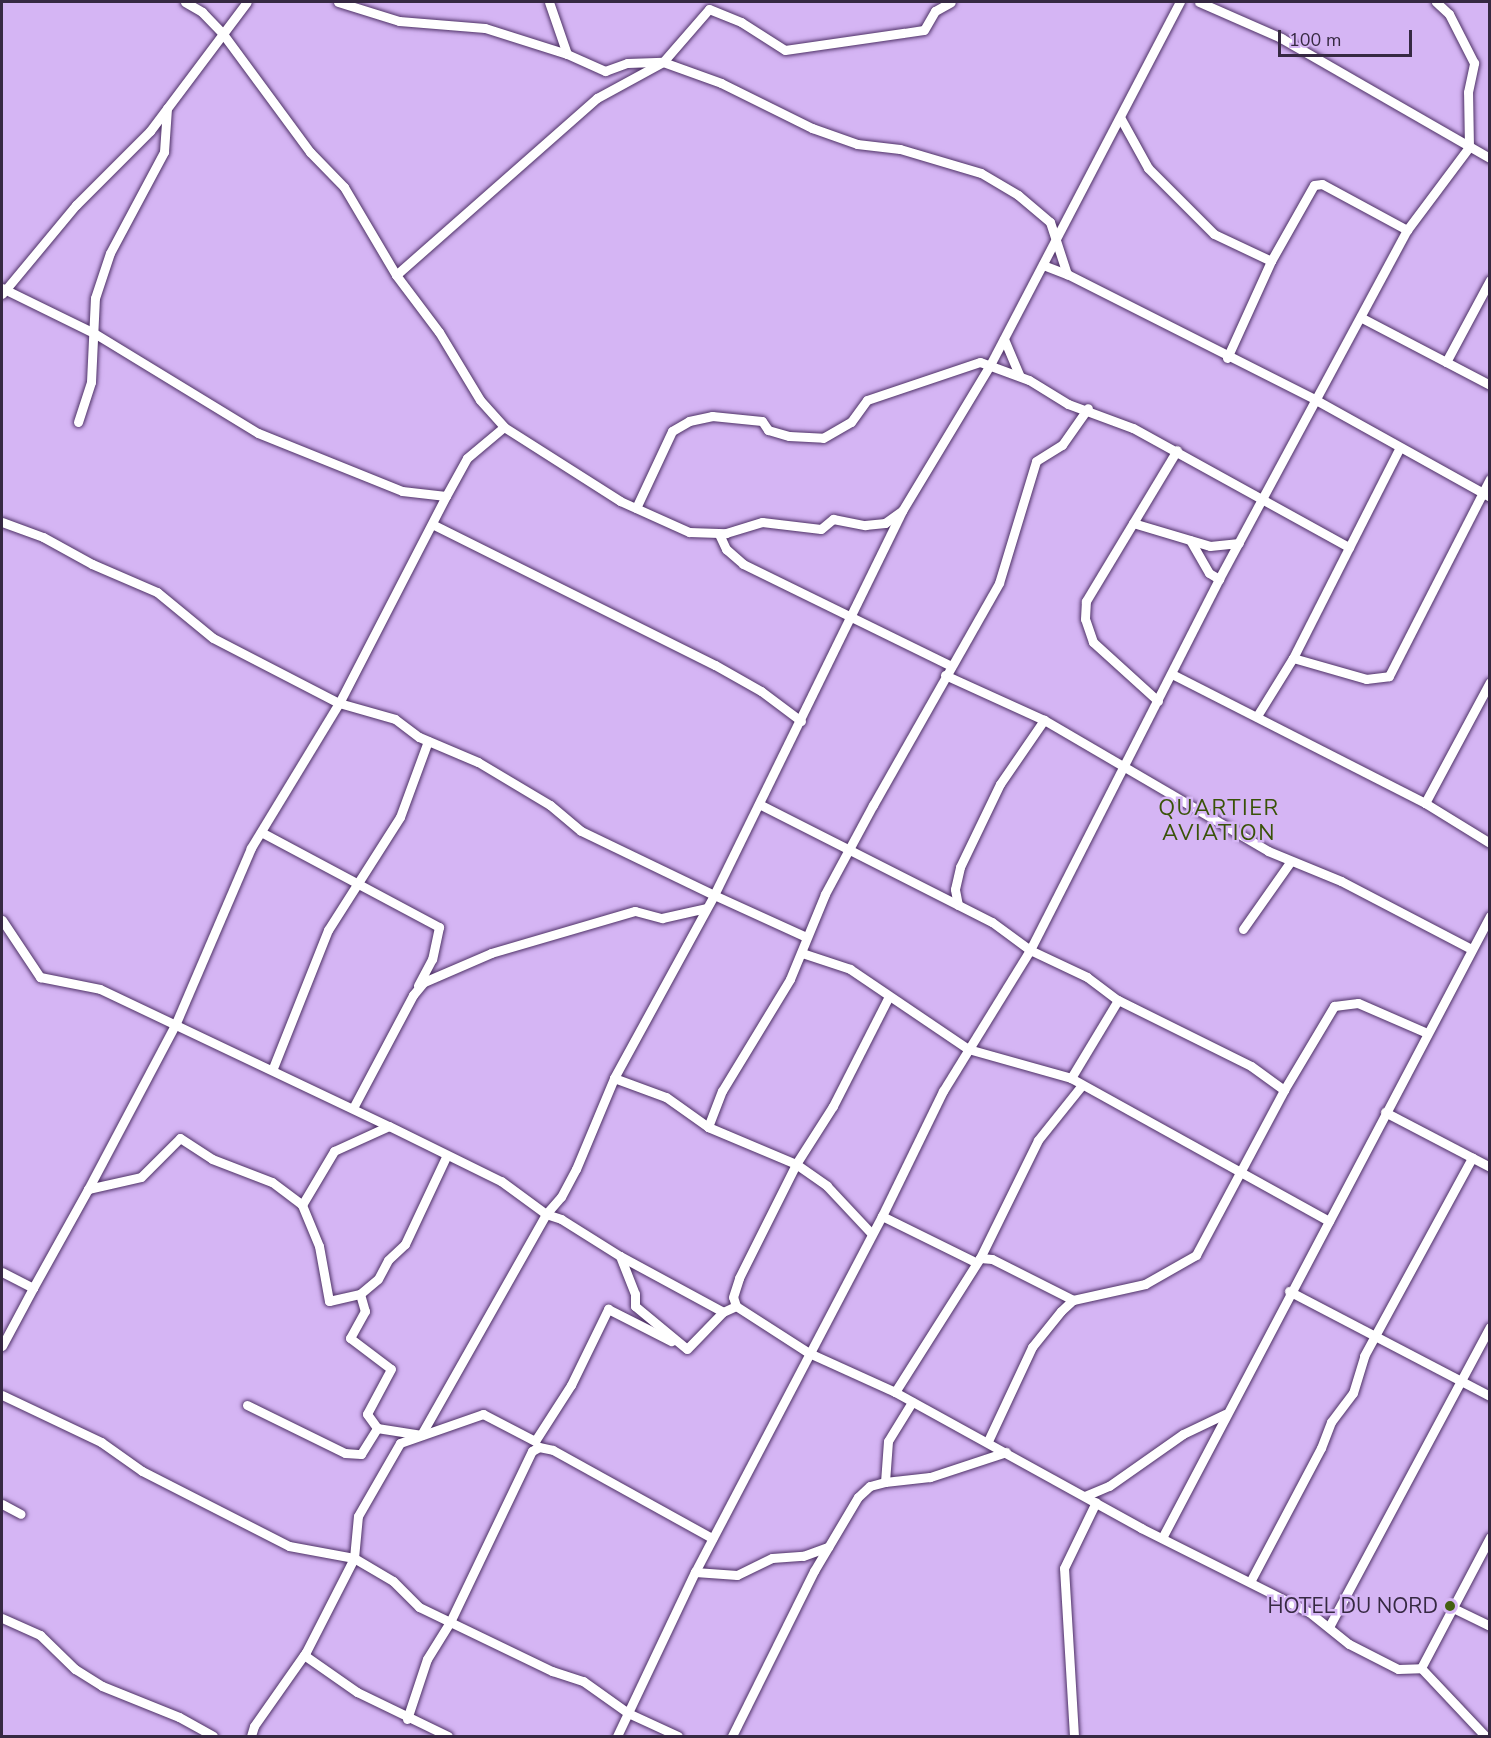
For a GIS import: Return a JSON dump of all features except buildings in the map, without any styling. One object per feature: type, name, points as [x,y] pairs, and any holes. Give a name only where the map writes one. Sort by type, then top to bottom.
[{"type":"street","points":[[186,2],[202,12],[223,34],[310,152],[344,187],[396,275],[439,332],[480,400],[504,427],[636,508],[689,532],[719,534],[762,522],[822,529],[833,519],[865,525],[885,523],[902,511]]},
{"type":"street","points":[[247,2],[167,108],[76,204],[3,290],[94,333],[258,433],[402,491],[446,496]]},
{"type":"street","points":[[338,2],[399,21],[485,28],[567,54],[605,71],[627,63],[663,62],[722,83],[812,128],[857,144],[900,149],[981,172],[1018,195],[1050,222],[1057,238],[1066,274]]},
{"type":"street","points":[[549,2],[567,54]]},
{"type":"street","points":[[396,275],[597,98],[663,62],[709,9],[741,22],[785,50],[924,30],[935,11],[951,2]]},
{"type":"street","points":[[421,1435],[546,1214],[561,1197],[576,1169],[614,1078],[714,895],[902,511],[990,365],[1121,119],[1180,2]]},
{"type":"street","points":[[1199,2],[1281,38],[1490,158]]},
{"type":"street","points":[[617,1737],[712,1538],[882,1216],[943,1091],[1030,950],[1219,579],[1362,318],[1407,230],[1469,147],[1468,92],[1474,63],[1449,14],[1436,2]]},
{"type":"street","points":[[78,422],[91,382],[95,298],[110,253],[165,152],[167,108]]},
{"type":"street","points":[[1121,119],[1148,168],[1214,234],[1271,261]]},
{"type":"street","points":[[1227,358],[1271,261],[1314,185],[1322,184],[1407,230]]},
{"type":"street","points":[[1043,265],[1066,274],[1227,358],[1316,400],[1398,449],[1485,495]]},
{"type":"street","points":[[1446,362],[1490,280]]},
{"type":"street","points":[[1362,318],[1490,385]]},
{"type":"street","points":[[1004,339],[1019,375]]},
{"type":"street","points":[[636,508],[672,431],[689,421],[712,416],[762,421],[768,430],[789,436],[824,438],[851,422],[867,400],[885,398],[923,380],[952,375],[974,363],[990,365],[1019,375],[1068,404],[1088,408],[1177,450],[1349,547]]},
{"type":"street","points":[[708,1127],[722,1091],[750,1050],[758,1029],[802,953],[806,937],[849,851],[945,675],[999,583],[1036,461],[1062,445],[1088,408]]},
{"type":"street","points":[[2,1346],[176,1023],[261,832],[339,703],[467,458],[504,427]]},
{"type":"street","points":[[1257,716],[1293,658],[1398,449]]},
{"type":"street","points":[[1158,701],[1093,642],[1085,619],[1086,601],[1177,450]]},
{"type":"street","points":[[1293,658],[1366,679],[1389,676],[1485,495],[1490,479]]},
{"type":"street","points":[[2,522],[43,537],[92,564],[157,592],[213,638],[339,703],[395,719],[428,741],[478,762],[541,800],[581,831],[806,937]]},
{"type":"street","points":[[1132,523],[1210,546],[1239,543]]},
{"type":"street","points":[[434,525],[715,665],[761,691],[801,721]]},
{"type":"street","points":[[719,534],[726,549],[743,564],[951,666]]},
{"type":"street","points":[[1190,540],[1209,573],[1219,579]]},
{"type":"street","points":[[1172,674],[1425,803],[1490,843]]},
{"type":"street","points":[[945,675],[1044,720],[1126,765],[1224,827],[1291,861],[1341,881],[1471,949]]},
{"type":"street","points":[[1425,803],[1490,682]]},
{"type":"street","points":[[958,905],[955,889],[960,867],[1000,784],[1044,720]]},
{"type":"street","points":[[273,1068],[328,930],[400,817],[428,741]]},
{"type":"street","points":[[759,804],[992,922],[1030,950],[1087,977],[1118,1000],[1251,1066],[1284,1090]]},
{"type":"street","points":[[261,832],[355,885],[439,927],[432,959],[353,1108]]},
{"type":"street","points":[[1243,929],[1291,861]]},
{"type":"street","points":[[413,994],[424,982],[491,952],[635,911],[662,918],[706,908]]},
{"type":"street","points":[[1162,1538],[1289,1291],[1329,1221],[1384,1112],[1490,916]]},
{"type":"street","points":[[2,920],[40,977],[100,988],[273,1068],[446,1156],[501,1181],[546,1214],[561,1219],[620,1256],[723,1312]]},
{"type":"street","points":[[802,953],[850,969],[888,998],[913,1010],[933,1028],[968,1049],[1071,1077],[1329,1221]]},
{"type":"street","points":[[888,998],[833,1106],[796,1164],[739,1278],[734,1297],[736,1306],[809,1353],[895,1392],[1162,1538],[1329,1625],[1349,1644],[1398,1669],[1422,1668],[1485,1737]]},
{"type":"street","points":[[1071,1077],[1118,1000]]},
{"type":"street","points":[[988,1441],[1038,1338],[1073,1300],[1145,1284],[1196,1255],[1243,1172],[1284,1090],[1334,1006],[1358,1003],[1426,1034]]},
{"type":"street","points":[[614,1078],[666,1098],[708,1127],[796,1164],[827,1186],[871,1233]]},
{"type":"street","points":[[895,1392],[977,1260],[1038,1140],[1082,1085]]},
{"type":"street","points":[[1384,1112],[1490,1167]]},
{"type":"street","points":[[302,1205],[334,1152],[389,1126]]},
{"type":"street","points":[[88,1189],[141,1177],[180,1138],[212,1159],[273,1182],[302,1205],[319,1246],[329,1301],[360,1293],[378,1280],[388,1260],[405,1244],[446,1156]]},
{"type":"street","points":[[1250,1582],[1321,1448],[1331,1422],[1353,1393],[1374,1336],[1472,1158]]},
{"type":"street","points":[[882,1216],[977,1260],[992,1260],[1073,1300]]},
{"type":"street","points":[[620,1256],[635,1294],[635,1306],[687,1349]]},
{"type":"street","points":[[2,1272],[33,1288]]},
{"type":"street","points":[[1289,1291],[1459,1383],[1490,1396]]},
{"type":"street","points":[[360,1293],[365,1311],[350,1338],[391,1369],[367,1414],[376,1428],[421,1435]]},
{"type":"street","points":[[687,1349],[723,1312],[736,1306]]},
{"type":"street","points":[[251,1737],[254,1726],[304,1655],[354,1558],[358,1516],[392,1451],[421,1435],[483,1414],[536,1441],[571,1385],[608,1309],[687,1349]]},
{"type":"street","points":[[1329,1625],[1490,1327]]},
{"type":"street","points":[[2,1395],[101,1442],[142,1471],[289,1546],[354,1558],[393,1581],[419,1607],[552,1671],[583,1681],[628,1713],[678,1737]]},
{"type":"street","points":[[885,1482],[888,1441],[912,1402]]},
{"type":"street","points":[[247,1405],[345,1453],[361,1454],[376,1428]]},
{"type":"street","points":[[1086,1496],[1109,1486],[1183,1434],[1226,1414]]},
{"type":"street","points":[[407,1719],[427,1659],[450,1622],[532,1451],[539,1447],[554,1450],[712,1538]]},
{"type":"street","points":[[732,1737],[828,1547],[858,1497],[870,1486],[930,1477],[1006,1452]]},
{"type":"street","points":[[1074,1737],[1064,1568],[1096,1502]]},
{"type":"street","points":[[2,1504],[21,1514]]},
{"type":"street","points":[[1422,1668],[1490,1537]]},
{"type":"street","points":[[695,1572],[737,1575],[772,1558],[803,1556],[828,1547]]},
{"type":"street","points":[[1453,1608],[1490,1626]]},
{"type":"street","points":[[2,1618],[40,1635],[75,1669],[102,1686],[179,1717],[213,1737]]},
{"type":"street","points":[[304,1655],[357,1692],[407,1719],[448,1737]]},
{"type":"place","name":"HOTEL DU NORD","points":[[1450,1606]]},
{"type":"district","name":"QUARTIER AVIATION","points":[[1219,820]]}]
